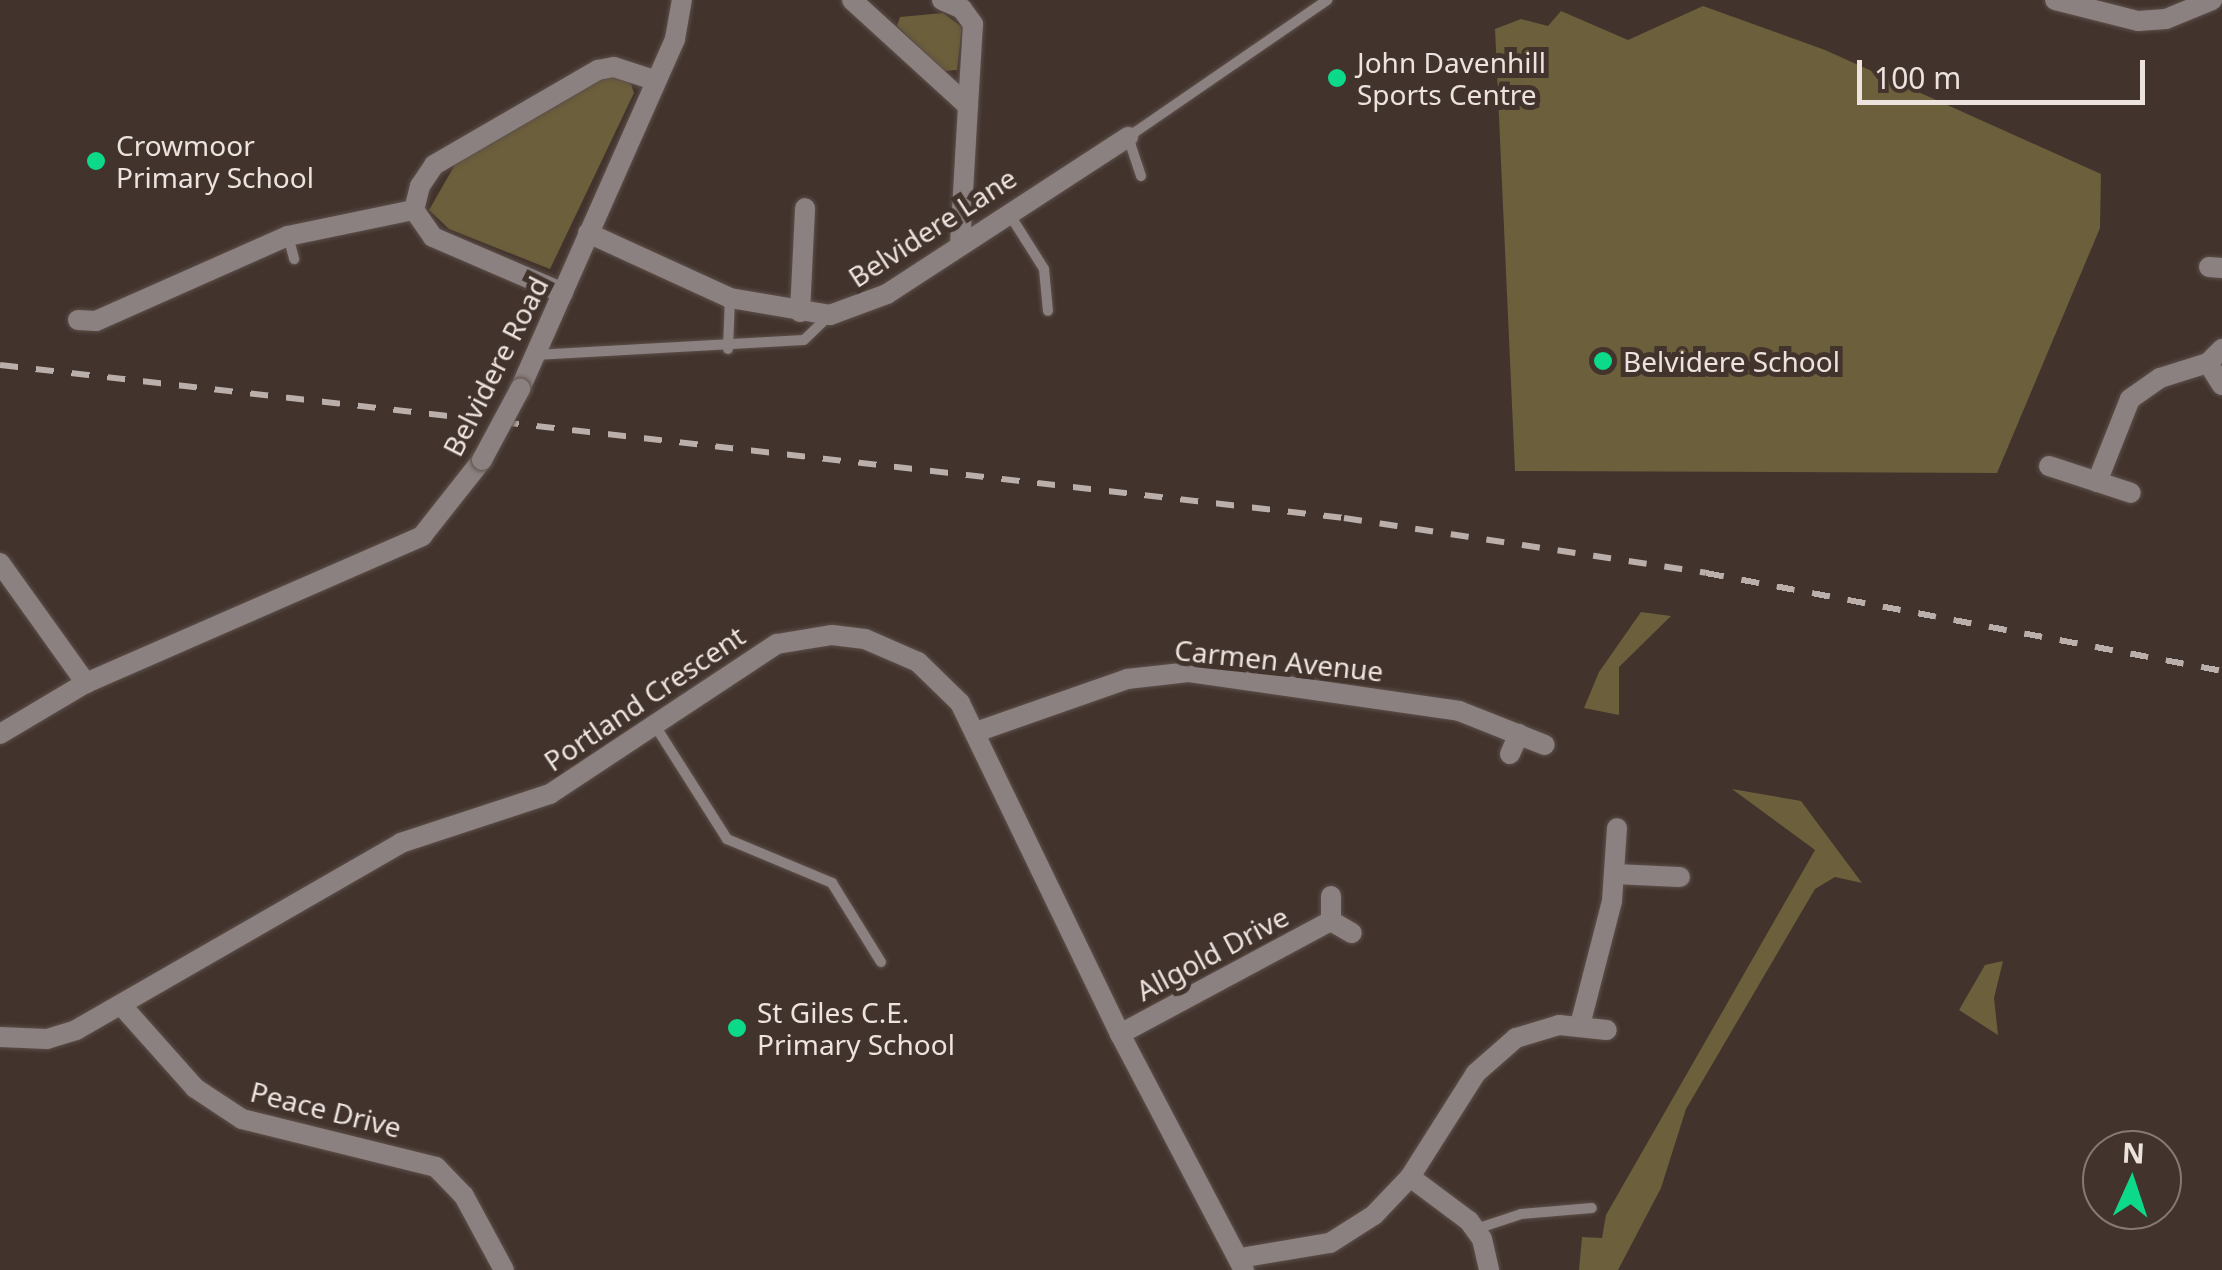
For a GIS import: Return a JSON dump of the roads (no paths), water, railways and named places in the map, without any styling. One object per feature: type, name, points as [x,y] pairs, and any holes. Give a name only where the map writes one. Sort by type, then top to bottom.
[{"type":"street","name":"Belvidere Road","points":[[0,734],[86,683],[422,536],[482,460],[520,389],[675,39],[682,0]]},
{"type":"street","points":[[852,0],[968,106]]},
{"type":"street","points":[[942,0],[962,9],[973,24],[960,243]]},
{"type":"street","points":[[2055,0],[2138,20],[2166,19],[2212,0]]},
{"type":"street","points":[[414,210],[434,165],[598,70],[614,67],[654,80]]},
{"type":"street","name":"Belvidere Lane","points":[[588,233],[730,298],[830,315],[887,294],[1007,211],[1128,137]]},
{"type":"street","points":[[800,312],[805,208]]},
{"type":"street","points":[[78,320],[96,322],[288,236],[414,210]]},
{"type":"street","points":[[414,210],[433,238],[564,293]]},
{"type":"street","points":[[2097,482],[2130,399],[2160,378],[2215,356],[2222,385]]},
{"type":"street","points":[[2049,466],[2130,493]]},
{"type":"street","points":[[0,562],[86,683]]},
{"type":"street","name":"Portland Crescent","points":[[0,1036],[47,1039],[122,1006],[400,843],[550,794],[777,644],[832,636],[865,639],[918,662],[960,703],[1120,1034],[1242,1264]]},
{"type":"street","name":"Carmen Avenue","points":[[976,732],[1127,679],[1189,672],[1459,710],[1545,745]]},
{"type":"street","points":[[1510,754],[1520,734]]},
{"type":"street","points":[[1580,1026],[1614,874],[1616,828]]},
{"type":"street","points":[[1614,874],[1680,878]]},
{"type":"street","name":"Allgold Drive","points":[[1330,921],[1331,896]]},
{"type":"street","name":"Allgold Drive","points":[[1120,1034],[1330,921]]},
{"type":"street","name":"Allgold Drive","points":[[1330,921],[1352,933]]},
{"type":"street","name":"Peace Drive","points":[[122,1006],[195,1088],[230,1112],[436,1167],[464,1196],[504,1270]]},
{"type":"street","points":[[1242,1264],[1330,1243],[1374,1215],[1410,1176],[1493,1053],[1535,1031],[1580,1026],[1607,1030]]},
{"type":"street","points":[[1410,1176],[1475,1229],[1489,1270]]},
{"type":"lane","points":[[1141,176],[1128,137],[1327,0]]},
{"type":"lane","points":[[1007,211],[1044,270],[1048,311]]},
{"type":"lane","points":[[288,236],[294,259]]},
{"type":"lane","points":[[728,350],[730,298]]},
{"type":"lane","points":[[536,355],[728,350],[804,340],[830,315]]},
{"type":"lane","points":[[654,724],[728,839],[832,883],[882,962]]},
{"type":"lane","points":[[1475,1229],[1521,1214],[1592,1208]]},
{"type":"railway","points":[[0,365],[1344,518],[1706,573],[2222,671]]},
{"type":"place","name":"John Davenhill Sports Centre","points":[[1337,78]]},
{"type":"place","name":"Crowmoor Primary School","points":[[96,161]]},
{"type":"place","name":"Belvidere School","points":[[1603,361]]},
{"type":"place","name":"St Giles C.E. Primary School","points":[[737,1028]]}]
